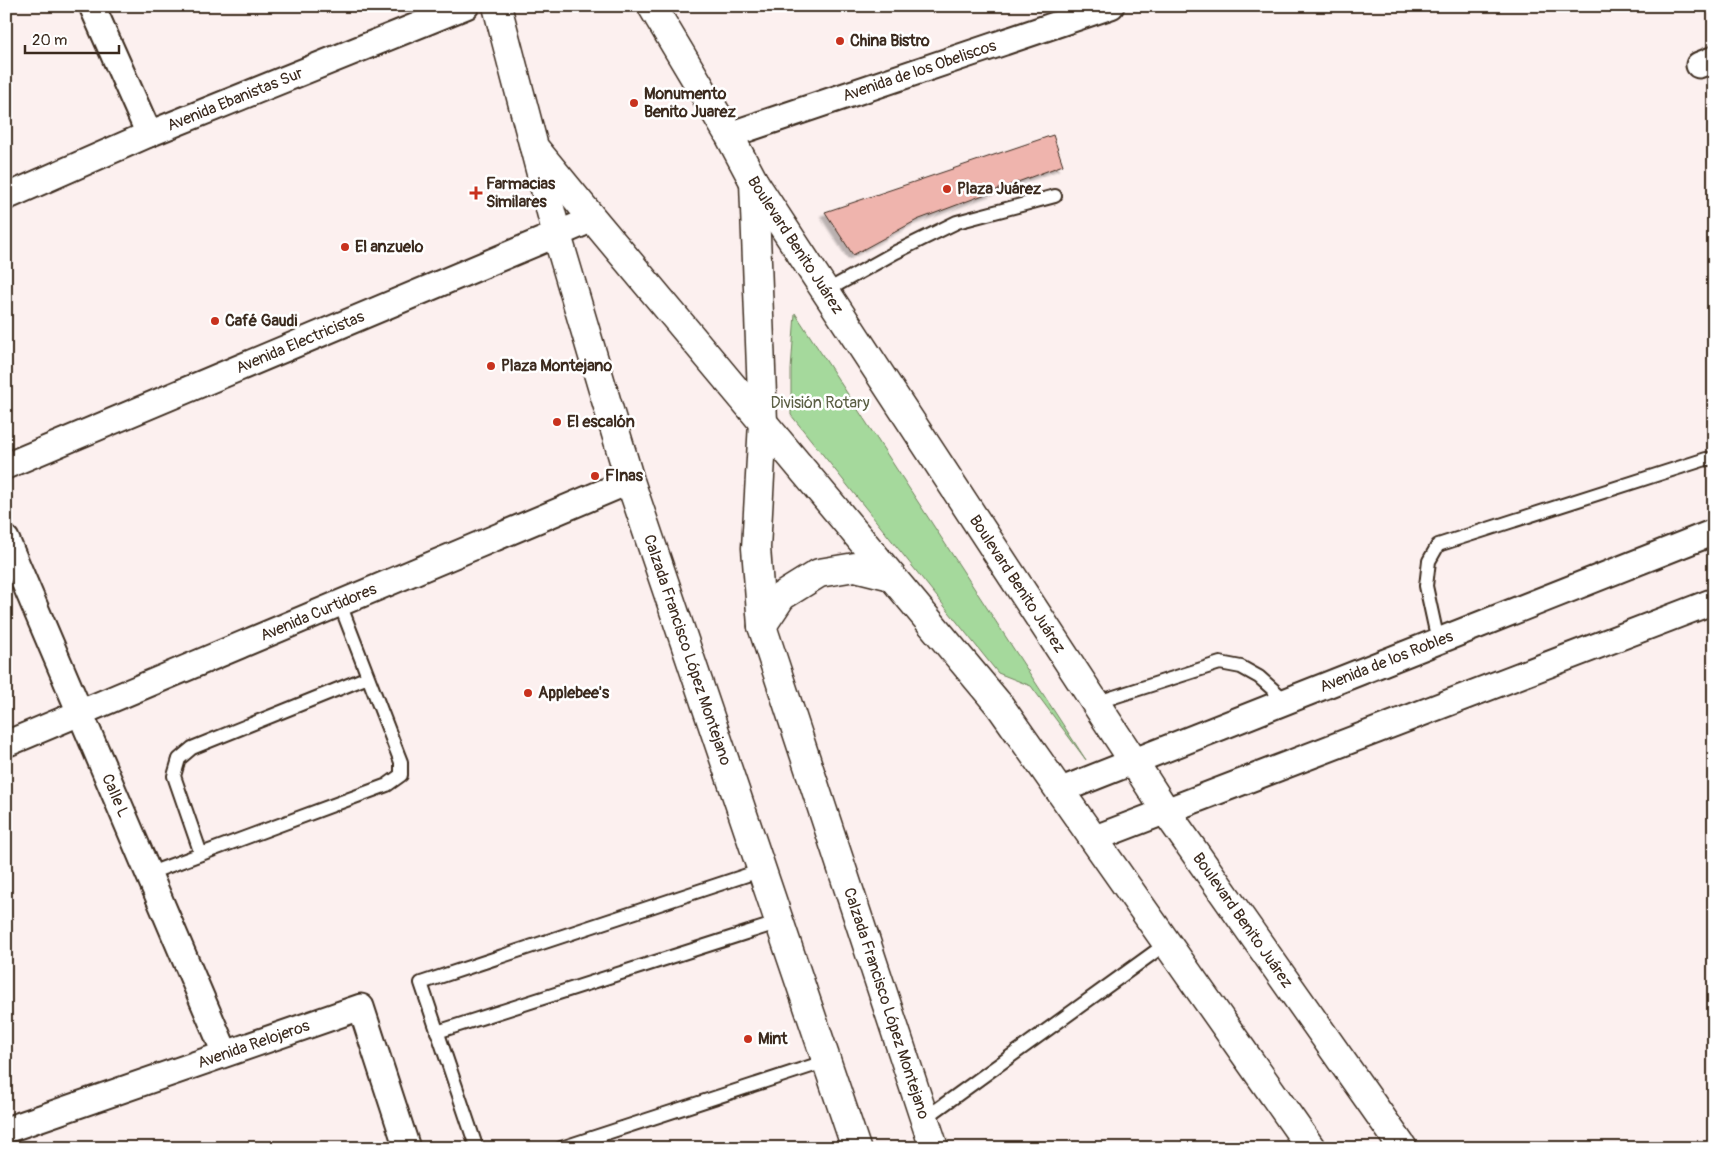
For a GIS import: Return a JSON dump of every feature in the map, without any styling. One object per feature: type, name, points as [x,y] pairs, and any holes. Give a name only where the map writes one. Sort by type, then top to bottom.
[{"type":"main road","name":"Calzada Francisco López Montejano","points":[[497,6],[557,235],[630,482],[856,1148]]},
{"type":"main road","name":"Boulevard Benito Juárez","points":[[652,6],[729,135],[754,182],[1165,810],[1403,1148]]},
{"type":"main road","points":[[534,147],[1000,706],[1311,1148]]},
{"type":"main road","name":"Calzada Francisco López Montejano","points":[[754,182],[763,422],[756,548],[762,626],[934,1148]]},
{"type":"main road","points":[[762,626],[782,596],[819,573],[855,567],[891,576]]},
{"type":"street","points":[[92,6],[149,134]]},
{"type":"street","name":"Avenida Ebanistas Sur","points":[[6,197],[149,134],[466,6]]},
{"type":"street","name":"Avenida de los Obeliscos","points":[[729,135],[1111,6]]},
{"type":"street","name":"Avenida Electricistas","points":[[6,466],[593,219]]},
{"type":"street","name":"Avenida Curtidores","points":[[6,744],[630,482]]},
{"type":"street","name":"Avenida de los Robles","points":[[1060,791],[1714,532]]},
{"type":"street","name":"Calle L","points":[[6,539],[79,713],[150,872],[225,1053]]},
{"type":"street","points":[[1093,838],[1714,601]]},
{"type":"street","name":"Avenida Relojeros","points":[[6,1130],[361,1007],[407,1148]]},
{"type":"lane","points":[[826,291],[896,252],[957,222],[1055,196]]},
{"type":"lane","points":[[1438,641],[1426,586],[1429,561],[1438,545],[1706,459],[1714,459]]},
{"type":"lane","points":[[150,872],[387,785],[401,775],[401,762],[340,604]]},
{"type":"lane","points":[[1095,703],[1220,664],[1241,666],[1259,677],[1286,701]]},
{"type":"lane","points":[[201,854],[174,776],[179,758],[192,748],[368,677]]},
{"type":"lane","points":[[478,1148],[436,1032],[421,983],[762,870]]},
{"type":"lane","points":[[436,1032],[780,922]]},
{"type":"lane","points":[[924,1119],[1167,943]]},
{"type":"lane","points":[[561,1148],[827,1061]]},
{"type":"green space","name":"División Rotary","points":[[795,313],[1086,760],[1031,686],[998,673],[791,415],[791,370]]},
{"type":"building","name":"Plaza Juárez","points":[[1053,135],[1063,165],[917,220],[853,255],[825,212]]},
{"type":"place","name":"China Bistro","points":[[840,41]]},
{"type":"place","name":"Monumento Benito Juarez","points":[[634,103]]},
{"type":"place","name":"Plaza Juárez","points":[[947,189]]},
{"type":"place","name":"Farmacias Similares","points":[[476,193]]},
{"type":"place","name":"El anzuelo","points":[[345,247]]},
{"type":"place","name":"Café Gaudi","points":[[215,321]]},
{"type":"place","name":"Plaza Montejano","points":[[491,366]]},
{"type":"place","name":"El escalón","points":[[557,422]]},
{"type":"place","name":"FInas","points":[[595,476]]},
{"type":"place","name":"Applebee's","points":[[528,693]]},
{"type":"place","name":"Mint","points":[[748,1039]]}]
